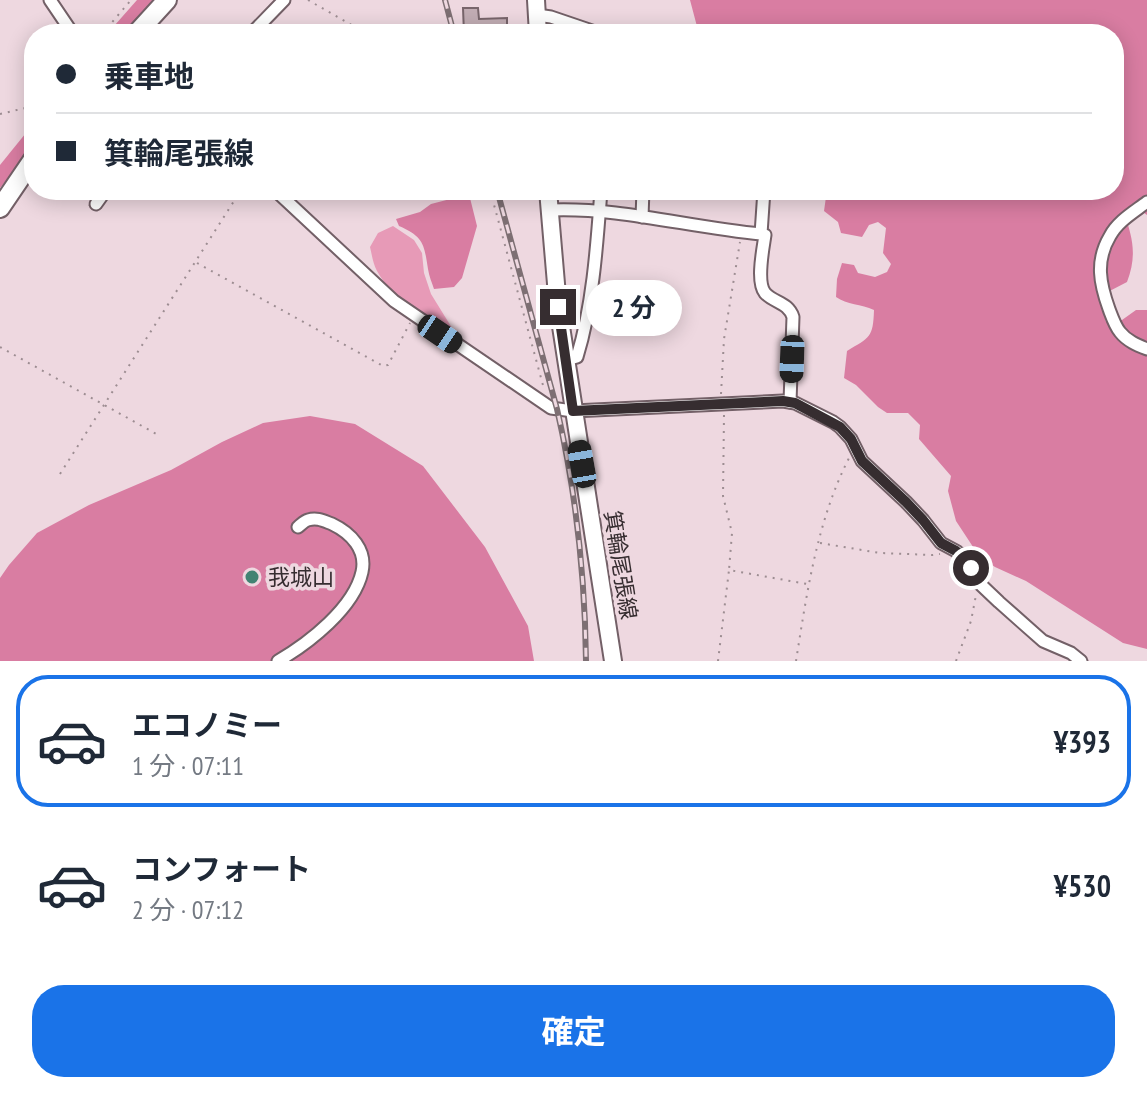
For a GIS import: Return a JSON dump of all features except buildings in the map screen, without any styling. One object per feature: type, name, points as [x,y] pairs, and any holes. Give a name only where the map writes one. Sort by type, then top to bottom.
[{"type":"main road","points":[[145,24],[167,0]]},
{"type":"main road","points":[[0,208],[24,173]]},
{"type":"main road","name":"箕輪尾張線","points":[[549,200],[558,307],[613,661]]},
{"type":"street","points":[[50,0],[66,24]]},
{"type":"street","points":[[261,24],[284,0]]},
{"type":"street","points":[[537,8],[572,24]]},
{"type":"street","points":[[96,204],[99,200]]},
{"type":"street","points":[[286,200],[414,317],[551,408],[573,411],[790,402],[833,422],[851,439],[862,461],[906,502],[941,543],[964,558],[979,583],[1043,641],[1071,653],[1079,661]]},
{"type":"street","points":[[566,360],[577,357],[583,336],[601,200]]},
{"type":"street","points":[[642,217],[643,200]]},
{"type":"street","points":[[761,234],[763,200]]},
{"type":"street","points":[[1147,202],[1118,224],[1101,256],[1099,271],[1112,319],[1121,333],[1147,349]]},
{"type":"street","points":[[550,210],[600,212],[765,235],[761,276],[763,292],[786,306],[793,317],[790,402]]},
{"type":"street","points":[[278,661],[316,635],[345,606],[362,572],[363,557],[354,539],[342,529],[322,519],[308,520],[298,527]]},
{"type":"path","points":[[111,24],[131,0]]},
{"type":"path","points":[[308,0],[350,24]]},
{"type":"path","points":[[0,114],[24,108]]},
{"type":"path","points":[[60,474],[235,200]]},
{"type":"path","points":[[493,200],[544,390],[545,404]]},
{"type":"path","points":[[718,661],[732,533],[723,496],[725,432],[721,401],[724,339],[742,233]]},
{"type":"path","points":[[196,262],[383,366],[388,365],[414,317]]},
{"type":"path","points":[[0,347],[160,436]]},
{"type":"path","points":[[796,661],[808,584],[833,491],[849,458],[856,452]]},
{"type":"path","points":[[819,542],[880,553],[933,555],[941,554],[947,547]]},
{"type":"path","points":[[729,570],[808,584]]},
{"type":"path","points":[[956,661],[971,621],[979,583]]},
{"type":"shaded area","points":[[137,0],[161,0],[139,24],[116,24]]},
{"type":"shaded area","points":[[690,0],[1147,0],[1147,215],[1132,204],[1124,213],[1133,247],[1130,273],[1127,282],[1100,296],[1106,322],[1122,320],[1136,310],[1147,310],[1147,649],[1123,643],[1026,581],[979,556],[956,521],[948,491],[951,476],[919,439],[920,425],[908,413],[887,413],[844,378],[847,351],[869,336],[874,310],[836,297],[842,263],[854,265],[858,273],[875,277],[887,272],[891,264],[883,253],[886,228],[878,222],[869,225],[862,237],[841,233],[838,222],[824,211],[826,200],[1124,200],[1124,24],[696,24]]},
{"type":"shaded area","points":[[24,135],[24,159],[0,188],[0,165]]},
{"type":"shaded area","points":[[446,200],[470,200],[477,226],[462,278],[454,287],[434,289],[421,242],[399,226],[396,219],[420,212],[431,204]]},
{"type":"shaded area","points":[[393,226],[414,240],[422,253],[431,294],[452,328],[400,298],[377,271],[370,247],[378,233]]},
{"type":"shaded area","points":[[310,416],[355,424],[423,466],[485,547],[528,626],[534,661],[0,661],[0,578],[37,533],[89,505],[171,470],[263,423]]},
{"type":"railway","points":[[445,0],[451,24]]},
{"type":"railway","points":[[500,200],[564,440],[578,534],[586,661]]},
{"type":"place","name":"我城山","points":[[252,577]]},
{"type":"route","points":[[558,307],[573,411],[783,401],[795,403],[840,427],[851,439],[862,461],[906,502],[941,543],[956,551],[971,568]]}]
